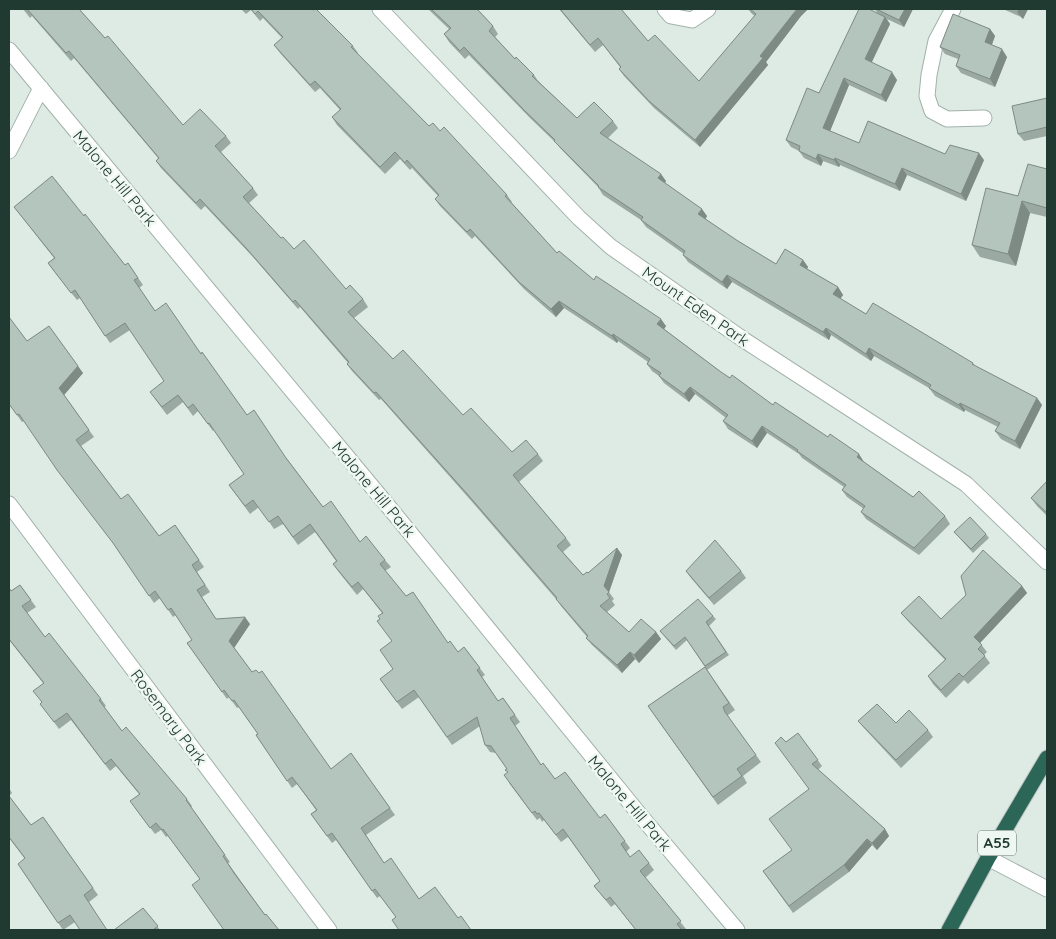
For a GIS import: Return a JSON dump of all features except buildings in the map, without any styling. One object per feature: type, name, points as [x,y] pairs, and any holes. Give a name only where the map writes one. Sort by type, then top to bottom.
[{"type":"highway","name":"A55","points":[[949,930],[988,858],[1047,758]]},
{"type":"street","name":"Mount Eden Park","points":[[380,9],[579,218],[610,247],[744,340],[966,484],[1047,562]]},
{"type":"street","points":[[664,9],[671,16],[692,20],[708,9]]},
{"type":"street","points":[[953,9],[936,41],[927,96],[932,111],[946,119],[984,118]]},
{"type":"street","name":"Malone Hill Park","points":[[9,50],[737,930]]},
{"type":"street","points":[[9,150],[41,88]]},
{"type":"street","name":"Rosemary Park","points":[[9,504],[329,930]]},
{"type":"street","points":[[988,858],[1047,889]]}]
